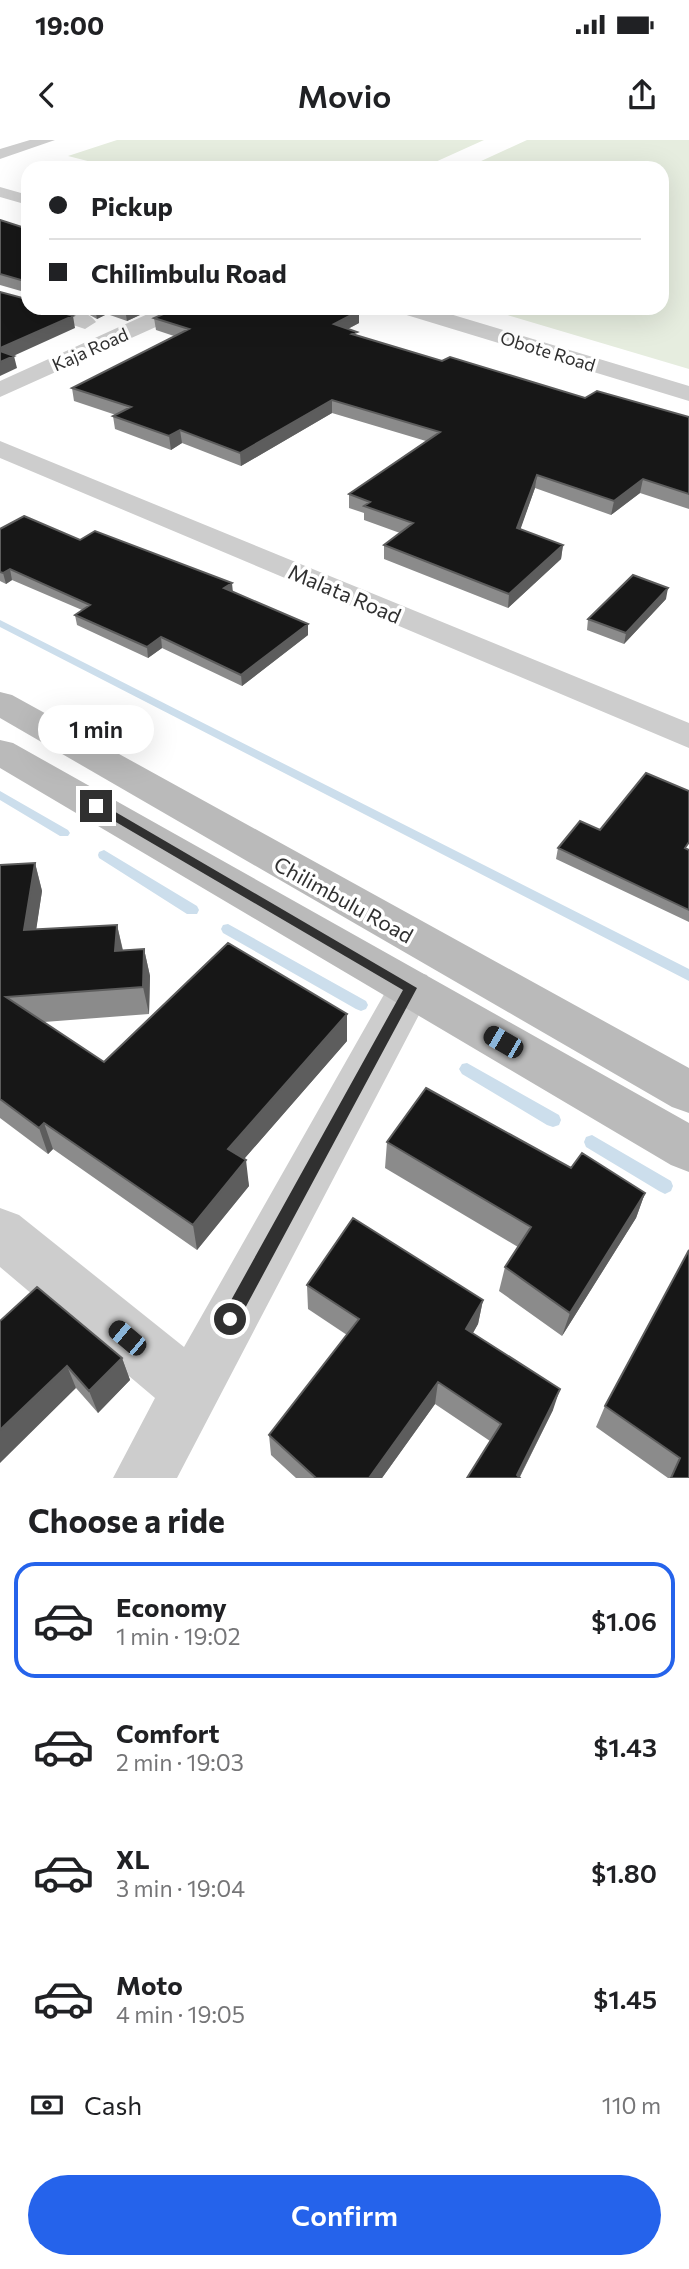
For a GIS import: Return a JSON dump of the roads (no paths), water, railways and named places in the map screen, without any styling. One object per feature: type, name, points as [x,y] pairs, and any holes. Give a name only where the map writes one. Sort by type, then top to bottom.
[{"type":"main road","name":"Chilimbulu Road","points":[[0,703],[689,1091]]},
{"type":"main road","name":"Chilimbulu Road","points":[[0,752],[689,1149]]},
{"type":"street","points":[[0,154],[47,140]]},
{"type":"street","points":[[0,192],[21,198]]},
{"type":"street","points":[[67,315],[85,321]]},
{"type":"street","name":"Kaja Road","points":[[0,390],[164,315]]},
{"type":"street","name":"Obote Road","points":[[431,315],[689,394]]},
{"type":"street","name":"Malata Road","points":[[0,449],[689,736]]},
{"type":"street","points":[[144,1478],[411,988]]},
{"type":"street","points":[[0,1233],[191,1390]]},
{"type":"waterway","points":[[0,623],[689,975]]},
{"type":"waterway","points":[[0,795],[64,833]]},
{"type":"waterway","points":[[104,855],[192,910]]},
{"type":"waterway","points":[[228,929],[361,1005]]},
{"type":"waterway","points":[[467,1069],[553,1120]]},
{"type":"waterway","points":[[592,1142],[665,1186]]}]
